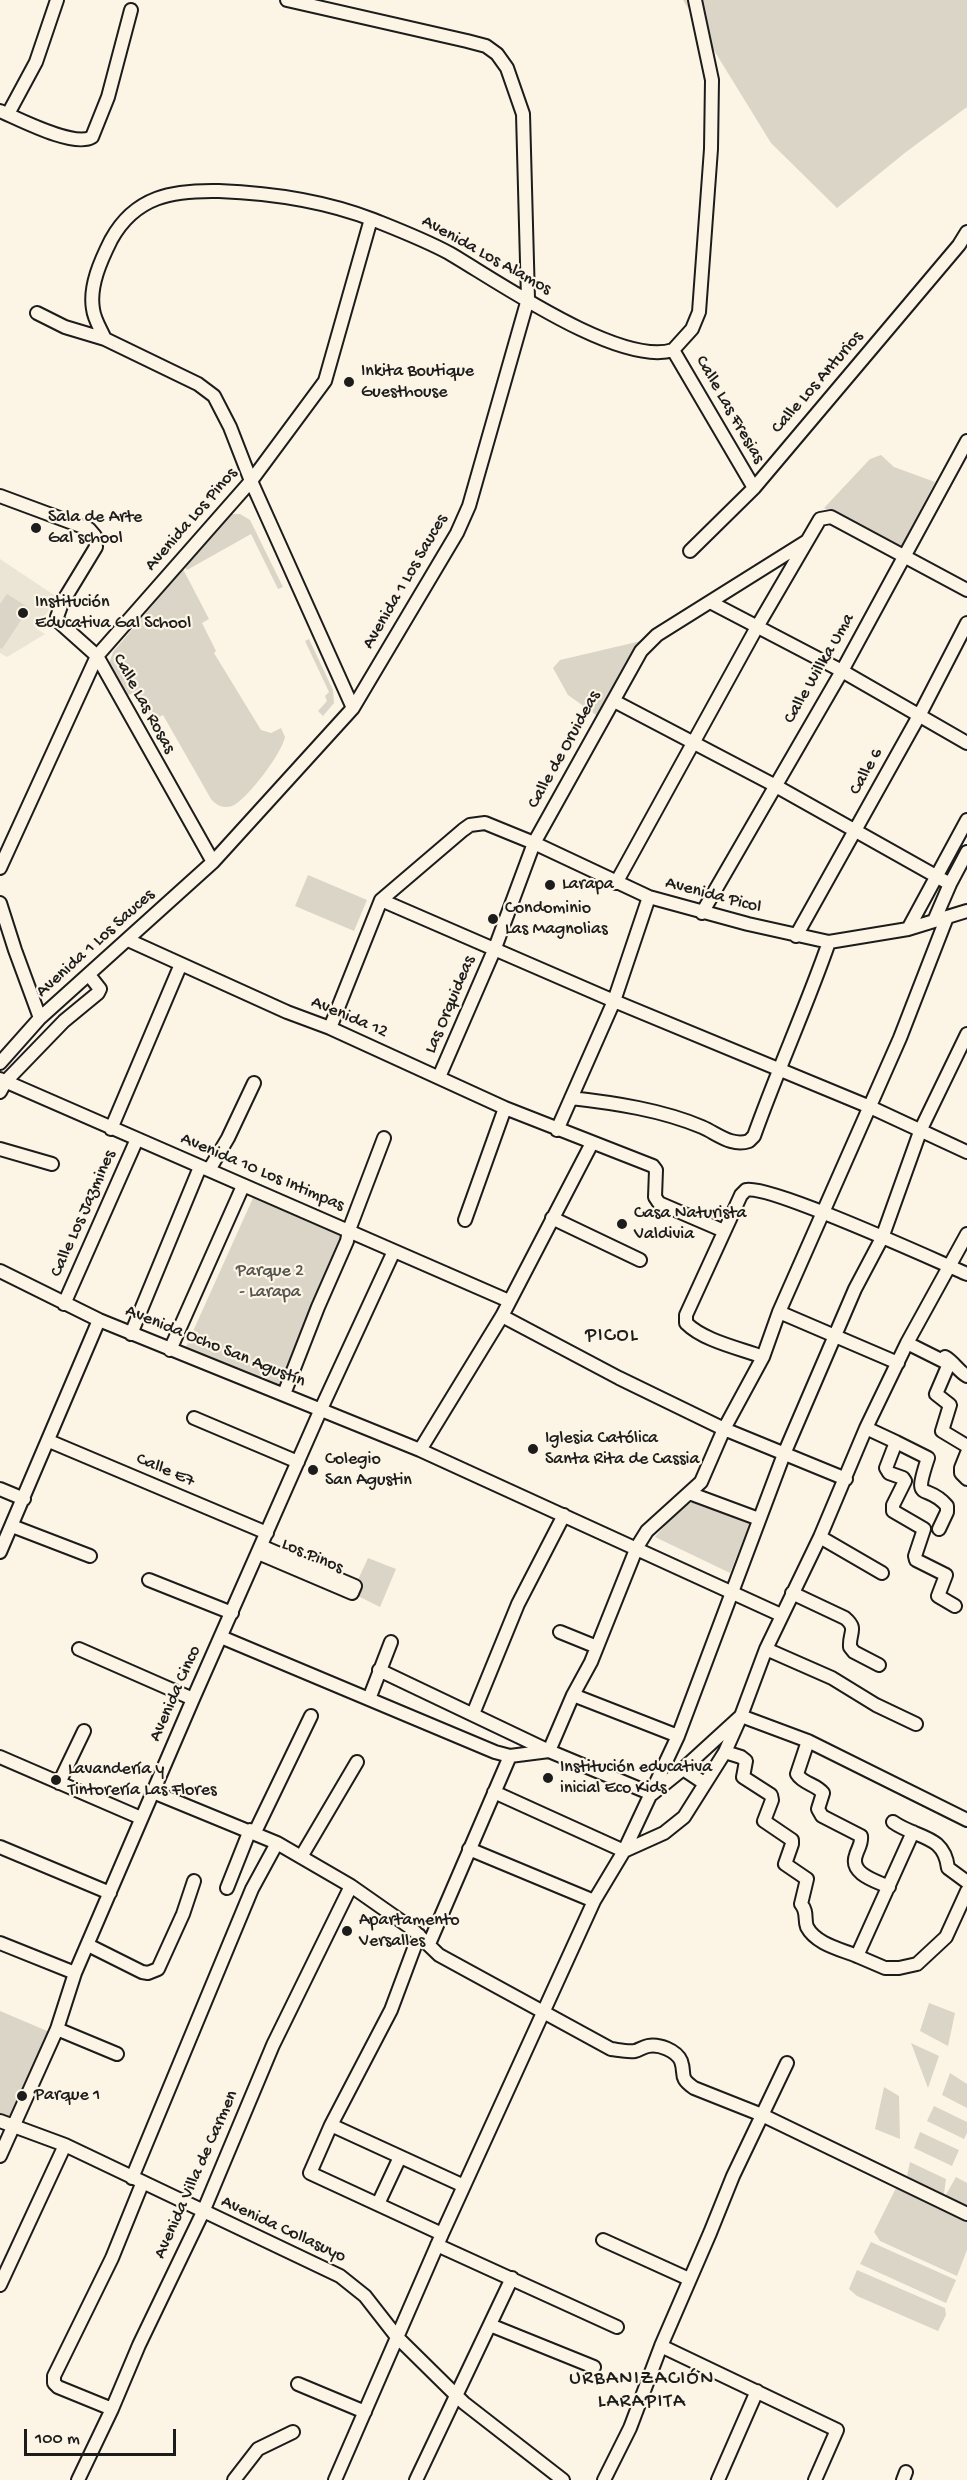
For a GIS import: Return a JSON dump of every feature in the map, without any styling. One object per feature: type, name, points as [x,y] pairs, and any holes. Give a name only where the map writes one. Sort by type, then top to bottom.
[{"type":"street","points":[[57,0],[36,62],[4,112],[71,140],[86,140],[92,137],[108,97],[131,10]]},
{"type":"street","name":"Avenida 1 Los Sauces","points":[[0,1063],[40,1018],[213,862],[353,708],[442,560],[465,515],[528,299],[523,114],[507,68],[497,54],[486,46],[467,41],[287,0]]},
{"type":"street","points":[[673,350],[692,328],[699,312],[711,149],[712,80],[695,0]]},
{"type":"street","name":"Avenida Los Alamos","points":[[105,339],[93,310],[93,292],[99,267],[122,222],[139,207],[181,191],[268,193],[371,219],[447,252],[601,338],[639,352],[673,350]]},
{"type":"street","name":"Avenida Los Pinos","points":[[0,868],[97,656],[251,481],[325,381],[371,219]]},
{"type":"street","name":"Calle Los Anturios","points":[[690,551],[754,488],[959,245],[967,232]]},
{"type":"street","points":[[37,313],[65,327],[105,339],[198,384],[214,396],[230,427],[251,481],[353,708]]},
{"type":"street","name":"Calle Las Fresias","points":[[673,350],[754,488]]},
{"type":"street","name":"Calle Willka Uma","points":[[702,913],[842,671],[967,441]]},
{"type":"street","name":"Calle Las Rosas","points":[[1,500],[89,529],[95,536],[96,547],[62,603],[57,617],[59,622],[97,656],[213,862]]},
{"type":"street","points":[[616,883],[819,519],[831,517],[967,590]]},
{"type":"street","name":"Calle de Oruideas","points":[[495,948],[534,843],[648,642],[807,541]]},
{"type":"street","points":[[710,602],[842,671],[967,743]]},
{"type":"street","name":"Calle 6","points":[[796,936],[920,714],[967,623]]},
{"type":"street","points":[[614,701],[774,785],[950,884]]},
{"type":"street","points":[[908,929],[967,820]]},
{"type":"street","name":"Avenida Picol","points":[[381,900],[462,830],[470,825],[485,823],[534,843],[649,897],[702,913],[796,936],[829,942],[908,929],[967,911]]},
{"type":"street","points":[[934,921],[967,852]]},
{"type":"street","points":[[557,1130],[614,1001],[649,897]]},
{"type":"street","points":[[330,1028],[381,900],[614,1001],[870,1107],[967,1152]]},
{"type":"street","points":[[0,903],[40,1018]]},
{"type":"street","points":[[549,1751],[597,1647],[637,1547],[647,1531],[701,1482],[724,1429],[763,1357],[779,1312],[900,1038],[947,917]]},
{"type":"street","name":"Avenida 12","points":[[128,940],[287,1012],[330,1028],[505,1108],[592,1143]]},
{"type":"street","points":[[572,1098],[599,1101],[672,1116],[702,1127],[734,1143],[743,1143],[754,1136],[829,942]]},
{"type":"street","name":"Las Orquideas","points":[[439,1077],[495,948]]},
{"type":"street","points":[[111,1129],[181,964]]},
{"type":"street","points":[[2,1084],[64,1021],[98,993],[100,988],[89,975]]},
{"type":"street","points":[[335,2480],[440,2239],[594,1900],[624,1851],[678,1736],[784,1454],[855,1289],[882,1238],[921,1129],[967,1034]]},
{"type":"street","points":[[131,1334],[204,1168],[228,1138],[254,1083]]},
{"type":"street","name":"Avenida 10 Los Intimpas","points":[[2,1084],[137,1139],[509,1301]]},
{"type":"street","points":[[465,1221],[505,1108]]},
{"type":"street","points":[[284,1394],[347,1241],[349,1230],[384,1138]]},
{"type":"street","name":"Calle Los Jazmines","points":[[64,1304],[137,1139]]},
{"type":"street","points":[[420,1450],[502,1316],[592,1143],[646,1163],[656,1170],[654,1191],[659,1203],[724,1231]]},
{"type":"street","points":[[0,1149],[52,1164]]},
{"type":"street","points":[[170,1350],[243,1186]]},
{"type":"street","points":[[763,1357],[713,1338],[686,1323],[686,1315],[741,1195],[752,1189],[824,1214],[967,1274]]},
{"type":"street","points":[[552,1218],[640,1260]]},
{"type":"street","points":[[494,1792],[624,1851],[664,1833],[684,1817],[725,1752],[766,1649],[820,1537],[866,1428],[908,1341],[967,1234]]},
{"type":"street","name":"Avenida Cinco","points":[[0,2156],[57,2029],[75,1973],[141,1818],[321,1409],[394,1251]]},
{"type":"street","name":"Avenida Ocho San Agustín","points":[[0,1271],[64,1304],[131,1334],[420,1450],[637,1547],[781,1615]]},
{"type":"street","points":[[779,1312],[898,1363]]},
{"type":"street","points":[[502,1316],[619,1378],[724,1429],[846,1479]]},
{"type":"street","points":[[0,1552],[99,1320]]},
{"type":"street","points":[[908,1341],[950,1360],[960,1372],[967,1376]]},
{"type":"street","points":[[908,1341],[945,1362],[948,1366],[936,1394],[950,1406],[942,1431],[967,1446]]},
{"type":"street","points":[[194,1418],[298,1462]]},
{"type":"street","points":[[866,1428],[928,1458],[920,1480],[920,1487],[946,1503],[947,1512],[939,1529]]},
{"type":"street","name":"Calle E7","points":[[49,1441],[267,1533]]},
{"type":"street","points":[[896,1442],[886,1468],[889,1473],[905,1481],[893,1505],[893,1511],[924,1529],[915,1556],[916,1560],[946,1575],[938,1596],[955,1606]]},
{"type":"street","points":[[967,1453],[961,1473],[967,1479]]},
{"type":"street","points":[[0,1489],[24,1499]]},
{"type":"street","points":[[689,1493],[759,1519]]},
{"type":"street","points":[[473,1714],[518,1604],[564,1515]]},
{"type":"street","points":[[12,1526],[90,1556]]},
{"type":"street","points":[[820,1537],[882,1574]]},
{"type":"street","name":"Los Pinos","points":[[260,1550],[355,1586],[352,1593],[260,1550]]},
{"type":"street","points":[[149,1580],[232,1613]]},
{"type":"street","points":[[792,1593],[852,1623],[850,1647],[854,1652],[879,1665]]},
{"type":"street","points":[[560,1632],[597,1647]]},
{"type":"street","points":[[221,1637],[510,1756],[549,1751]]},
{"type":"street","points":[[369,1699],[391,1642]]},
{"type":"street","points":[[79,1649],[193,1699]]},
{"type":"street","points":[[766,1649],[832,1678],[876,1705],[916,1724]]},
{"type":"street","points":[[379,1670],[549,1751],[652,1794]]},
{"type":"street","points":[[573,1695],[678,1736]]},
{"type":"street","points":[[227,1888],[310,1716]]},
{"type":"street","points":[[652,1794],[741,1716]]},
{"type":"street","points":[[741,1716],[808,1741],[967,1820]]},
{"type":"street","points":[[59,1783],[84,1731]]},
{"type":"street","points":[[808,1741],[797,1774],[800,1779],[824,1793],[818,1809],[822,1816],[861,1836],[862,1841],[854,1858],[856,1868],[861,1873],[889,1887]]},
{"type":"street","points":[[725,1752],[746,1761],[743,1777],[771,1795],[772,1800],[764,1821],[792,1840],[785,1864],[807,1879],[801,1904],[807,1914],[806,1924],[814,1938],[885,1968],[917,1964],[946,1937],[967,1891]]},
{"type":"street","points":[[429,1944],[510,1756]]},
{"type":"street","points":[[0,1757],[141,1818]]},
{"type":"street","points":[[301,1857],[357,1762]]},
{"type":"street","points":[[683,1769],[704,1783]]},
{"type":"street","points":[[153,1792],[253,1831],[277,1843],[351,1886],[419,1935],[440,1955],[611,2049],[635,2051],[648,2046],[657,2046],[674,2052],[680,2057],[685,2082],[694,2088],[762,2115],[967,2214]]},
{"type":"street","points":[[893,1822],[940,1845],[947,1859],[948,1868],[967,1882]]},
{"type":"street","points":[[857,1956],[913,1832]]},
{"type":"street","points":[[112,2409],[58,2387],[54,2383],[54,2376],[112,2258],[137,2181],[252,1889],[277,1843]]},
{"type":"street","points":[[0,1847],[110,1893]]},
{"type":"street","points":[[469,1849],[594,1900]]},
{"type":"street","points":[[87,1945],[142,1972],[154,1972],[158,1969],[183,1914],[194,1881]]},
{"type":"street","name":"Avenida Villa de Carmen","points":[[78,2480],[203,2212],[273,2044],[351,1886]]},
{"type":"street","points":[[419,1935],[391,2010],[331,2125],[310,2173],[378,2204],[512,2278],[617,2327]]},
{"type":"street","points":[[0,1943],[75,1973]]},
{"type":"street","points":[[57,2029],[117,2054]]},
{"type":"street","points":[[604,2480],[630,2428],[661,2346],[733,2176],[787,2063]]},
{"type":"street","name":"Avenida Collasuyo","points":[[0,2121],[65,2145],[340,2276],[365,2296],[397,2337],[456,2395],[563,2480]]},
{"type":"street","points":[[331,2125],[464,2186]]},
{"type":"street","points":[[0,2285],[65,2145]]},
{"type":"street","points":[[378,2204],[400,2157]]},
{"type":"street","points":[[603,2240],[689,2279]]},
{"type":"street","points":[[416,2480],[512,2278]]},
{"type":"street","points":[[490,2325],[594,2367]]},
{"type":"street","points":[[661,2346],[837,2430],[814,2480]]},
{"type":"street","points":[[298,2384],[365,2412]]},
{"type":"street","points":[[718,2480],[757,2391]]},
{"type":"street","points":[[234,2480],[258,2449],[293,2432]]},
{"type":"shaded area","name":"Institución Educativa Gal School","points":[[0,559],[57,597],[37,629],[45,634],[7,657],[0,653]]},
{"type":"green space","points":[[683,0],[967,0],[967,107],[906,152],[837,208],[771,143]]},
{"type":"green space","points":[[881,455],[894,467],[935,482],[901,547],[824,508],[870,459]]},
{"type":"green space","points":[[232,514],[240,514],[250,520],[283,587],[278,589],[251,534],[187,570],[185,567],[224,519]]},
{"type":"green space","points":[[183,569],[209,619],[202,623],[216,651],[214,653],[261,730],[271,733],[281,728],[285,737],[278,754],[255,786],[229,807],[220,806],[211,799],[163,715],[152,721],[137,691],[124,697],[109,664],[113,652]]},
{"type":"green space","points":[[7,594],[29,608],[2,649],[0,648],[0,604]]},
{"type":"green space","points":[[309,639],[333,690],[334,703],[323,716],[318,711],[327,701],[325,696],[329,692],[305,641]]},
{"type":"green space","points":[[641,641],[599,717],[568,695],[553,668],[560,660]]},
{"type":"green space","points":[[308,875],[367,900],[354,931],[295,906]]},
{"type":"green space","name":"Parque 2 - Larapa","points":[[253,1198],[345,1237],[278,1387],[185,1349]]},
{"type":"green space","points":[[698,1500],[751,1520],[730,1573],[655,1537],[680,1508]]},
{"type":"green space","points":[[368,1558],[396,1569],[380,1607],[352,1593]]},
{"type":"green space","points":[[929,2003],[955,2013],[948,2046],[920,2031]]},
{"type":"green space","points":[[0,2011],[52,2033],[12,2118],[0,2114]]},
{"type":"green space","points":[[911,2043],[939,2056],[928,2088]]},
{"type":"green space","points":[[950,2073],[967,2084],[967,2108],[942,2095]]},
{"type":"green space","points":[[884,2087],[899,2096],[900,2139],[875,2129]]},
{"type":"green space","points":[[934,2106],[967,2122],[967,2133],[964,2139],[927,2121]]},
{"type":"green space","points":[[920,2132],[959,2150],[952,2166],[914,2148]]},
{"type":"green space","points":[[910,2162],[946,2179],[944,2194],[907,2176]]},
{"type":"green space","points":[[956,2177],[967,2183],[967,2208],[944,2198]]},
{"type":"green space","points":[[897,2186],[967,2218],[967,2250],[957,2276],[880,2241],[874,2232]]},
{"type":"green space","points":[[871,2242],[956,2280],[946,2303],[860,2264]]},
{"type":"green space","points":[[857,2270],[945,2308],[946,2315],[938,2331],[857,2296],[849,2289]]},
{"type":"place","name":"Inkita Boutique Guesthouse","points":[[349,382]]},
{"type":"place","name":"Sala de Arte Gal school","points":[[36,528]]},
{"type":"place","name":"Institución Educativa Gal School","points":[[23,613]]},
{"type":"place","name":"Larapa","points":[[550,885]]},
{"type":"place","name":"Condominio Las Magnolias","points":[[493,919]]},
{"type":"place","name":"Casa Naturista Valdivia","points":[[622,1224]]},
{"type":"place","name":"Iglesia Católica Santa Rita de Cassia","points":[[533,1449]]},
{"type":"place","name":"Colegio San Agustin","points":[[313,1470]]},
{"type":"place","name":"Institución educativa inicial Eco Kids","points":[[548,1778]]},
{"type":"place","name":"Lavandería y Tintorería Las Flores","points":[[56,1780]]},
{"type":"place","name":"Apartamento Versalles","points":[[347,1931]]},
{"type":"place","name":"Parque 1","points":[[22,2096]]},
{"type":"district","name":"PICOL","points":[[612,1337]]},
{"type":"district","name":"URBANIZACIÓN LARAPITA","points":[[642,2392]]}]
